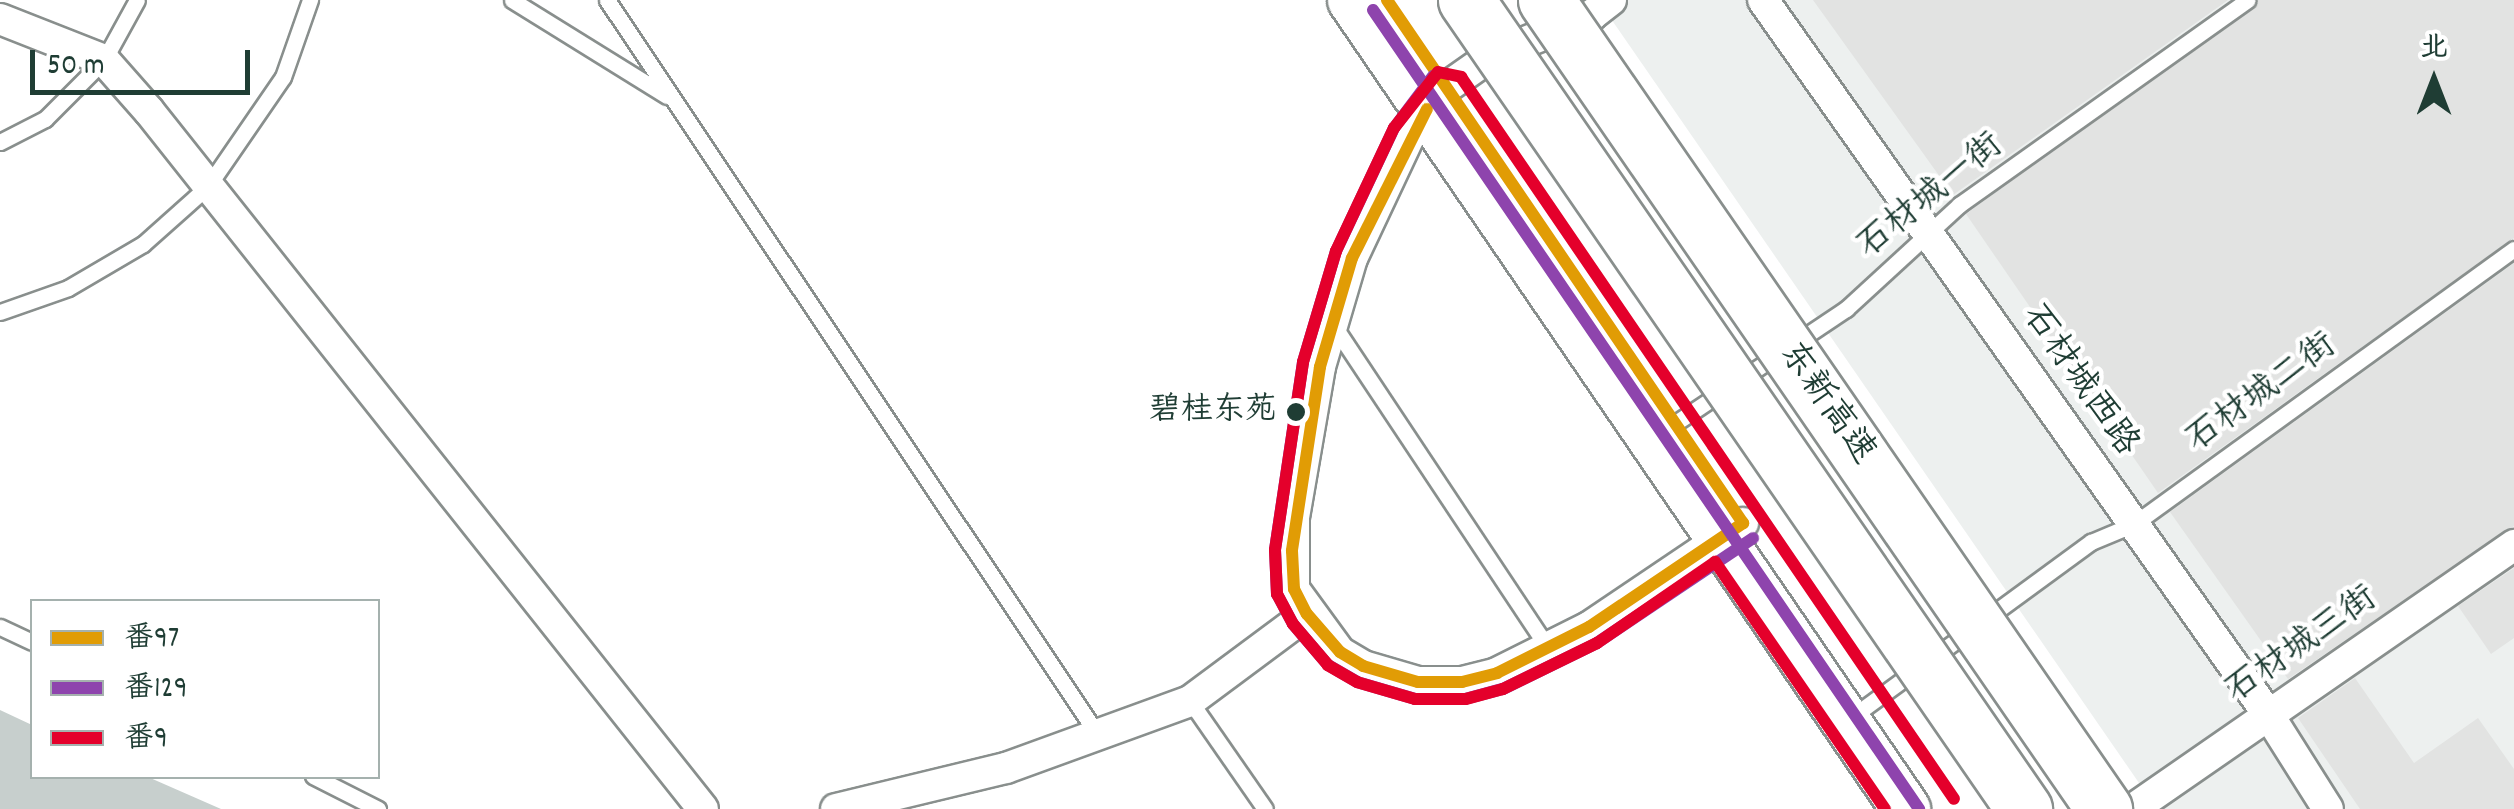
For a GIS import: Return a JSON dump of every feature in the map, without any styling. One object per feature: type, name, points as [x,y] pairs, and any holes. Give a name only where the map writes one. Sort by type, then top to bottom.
[{"type":"highway","name":"东新高速","points":[[1466,0],[2024,809]]},
{"type":"highway","name":"东新高速","points":[[1583,4],[2104,809]]},
{"type":"main road","points":[[1352,0],[1437,98],[1857,713],[1940,809]]},
{"type":"main road","points":[[1387,0],[1437,98]]},
{"type":"main road","points":[[1857,713],[1906,809]]},
{"type":"street","name":"石材城西路","points":[[1763,0],[2268,714],[2328,809]]},
{"type":"street","points":[[1583,4],[1491,56],[1437,98],[1352,258],[1332,324],[1293,534],[1294,589],[1307,614],[1340,652],[1418,682],[1497,673],[1589,627],[1731,530]]},
{"type":"street","points":[[4,19],[104,60],[703,809]]},
{"type":"street","name":"石材城三街","points":[[2133,809],[2514,546]]},
{"type":"street","points":[[836,809],[1006,768],[1190,701],[1307,614]]},
{"type":"lane","points":[[0,142],[44,119],[104,60],[136,0]]},
{"type":"lane","points":[[0,312],[68,288],[143,244],[208,186],[283,77],[310,0]]},
{"type":"lane","points":[[512,0],[675,101]]},
{"type":"lane","points":[[607,0],[1098,734]]},
{"type":"lane","name":"石材城一街","points":[[1663,431],[1846,309],[1927,231],[2247,0]]},
{"type":"lane","name":"石材城二街","points":[[1857,713],[2091,542],[2134,524],[2514,248]]},
{"type":"lane","points":[[1332,324],[1548,648]]},
{"type":"lane","points":[[0,628],[30,641]]},
{"type":"lane","points":[[1190,701],[1264,809]]},
{"type":"lane","points":[[320,779],[378,809]]},
{"type":"shaded area","points":[[1598,0],[2514,0],[2514,809],[2157,809]]},
{"type":"shaded area","points":[[0,710],[30,724],[30,779],[153,779],[221,809],[0,809]]},
{"type":"building","points":[[1813,0],[2228,0],[1953,195]]},
{"type":"building","points":[[2258,0],[2514,0],[2514,238],[2158,493],[1966,214]]},
{"type":"building","points":[[2514,263],[2514,526],[2288,679],[2170,512]]},
{"type":"building","points":[[2514,568],[2514,638],[2491,654],[2458,606]]},
{"type":"building","points":[[2355,678],[2414,763],[2478,718],[2514,769],[2514,809],[2360,809],[2298,718]]},
{"type":"transit line","name":"番97","points":[[1387,0],[1743,523]]},
{"type":"transit line","name":"番129","points":[[1373,10],[1919,809]]},
{"type":"transit line","name":"番9","points":[[1885,809],[1715,562],[1597,643],[1503,689],[1465,699],[1415,699],[1357,682],[1328,665],[1293,624],[1277,594],[1275,550],[1303,362],[1336,251],[1394,128],[1438,72],[1461,77],[1954,799]]},
{"type":"transit line","name":"番129","points":[[1433,76],[1394,128],[1336,251],[1303,362],[1275,550],[1277,594],[1293,624],[1328,665],[1357,682],[1415,699],[1465,699],[1503,689],[1597,643],[1753,538]]},
{"type":"transit line","name":"番97","points":[[1427,109],[1352,258],[1320,367],[1292,551],[1294,589],[1307,614],[1340,652],[1363,666],[1418,682],[1462,682],[1497,673],[1589,627],[1743,523]]},
{"type":"place","name":"碧桂东苑","points":[[1296,412]]}]
